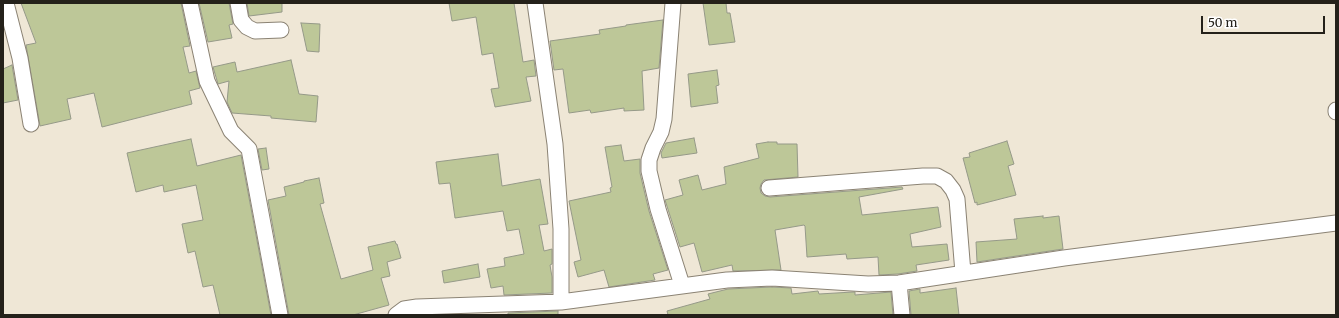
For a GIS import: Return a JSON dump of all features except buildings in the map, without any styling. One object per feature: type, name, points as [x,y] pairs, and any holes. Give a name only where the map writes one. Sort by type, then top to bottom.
[{"type":"street","points":[[6,3],[20,58],[31,124]]},
{"type":"street","points":[[190,3],[207,80],[228,125],[249,149],[280,315]]},
{"type":"street","points":[[238,3],[241,20],[247,27],[255,31],[281,30]]},
{"type":"street","points":[[535,3],[556,144],[561,229],[561,302]]},
{"type":"street","points":[[673,3],[662,126],[649,160],[649,171],[658,209],[682,285]]},
{"type":"street","points":[[769,188],[937,176],[946,181],[958,199],[963,273]]},
{"type":"street","points":[[396,315],[404,309],[416,307],[541,309],[561,302],[727,280],[772,278],[868,284],[899,283],[1064,258],[1336,222]]},
{"type":"street","points":[[899,283],[902,315]]}]
